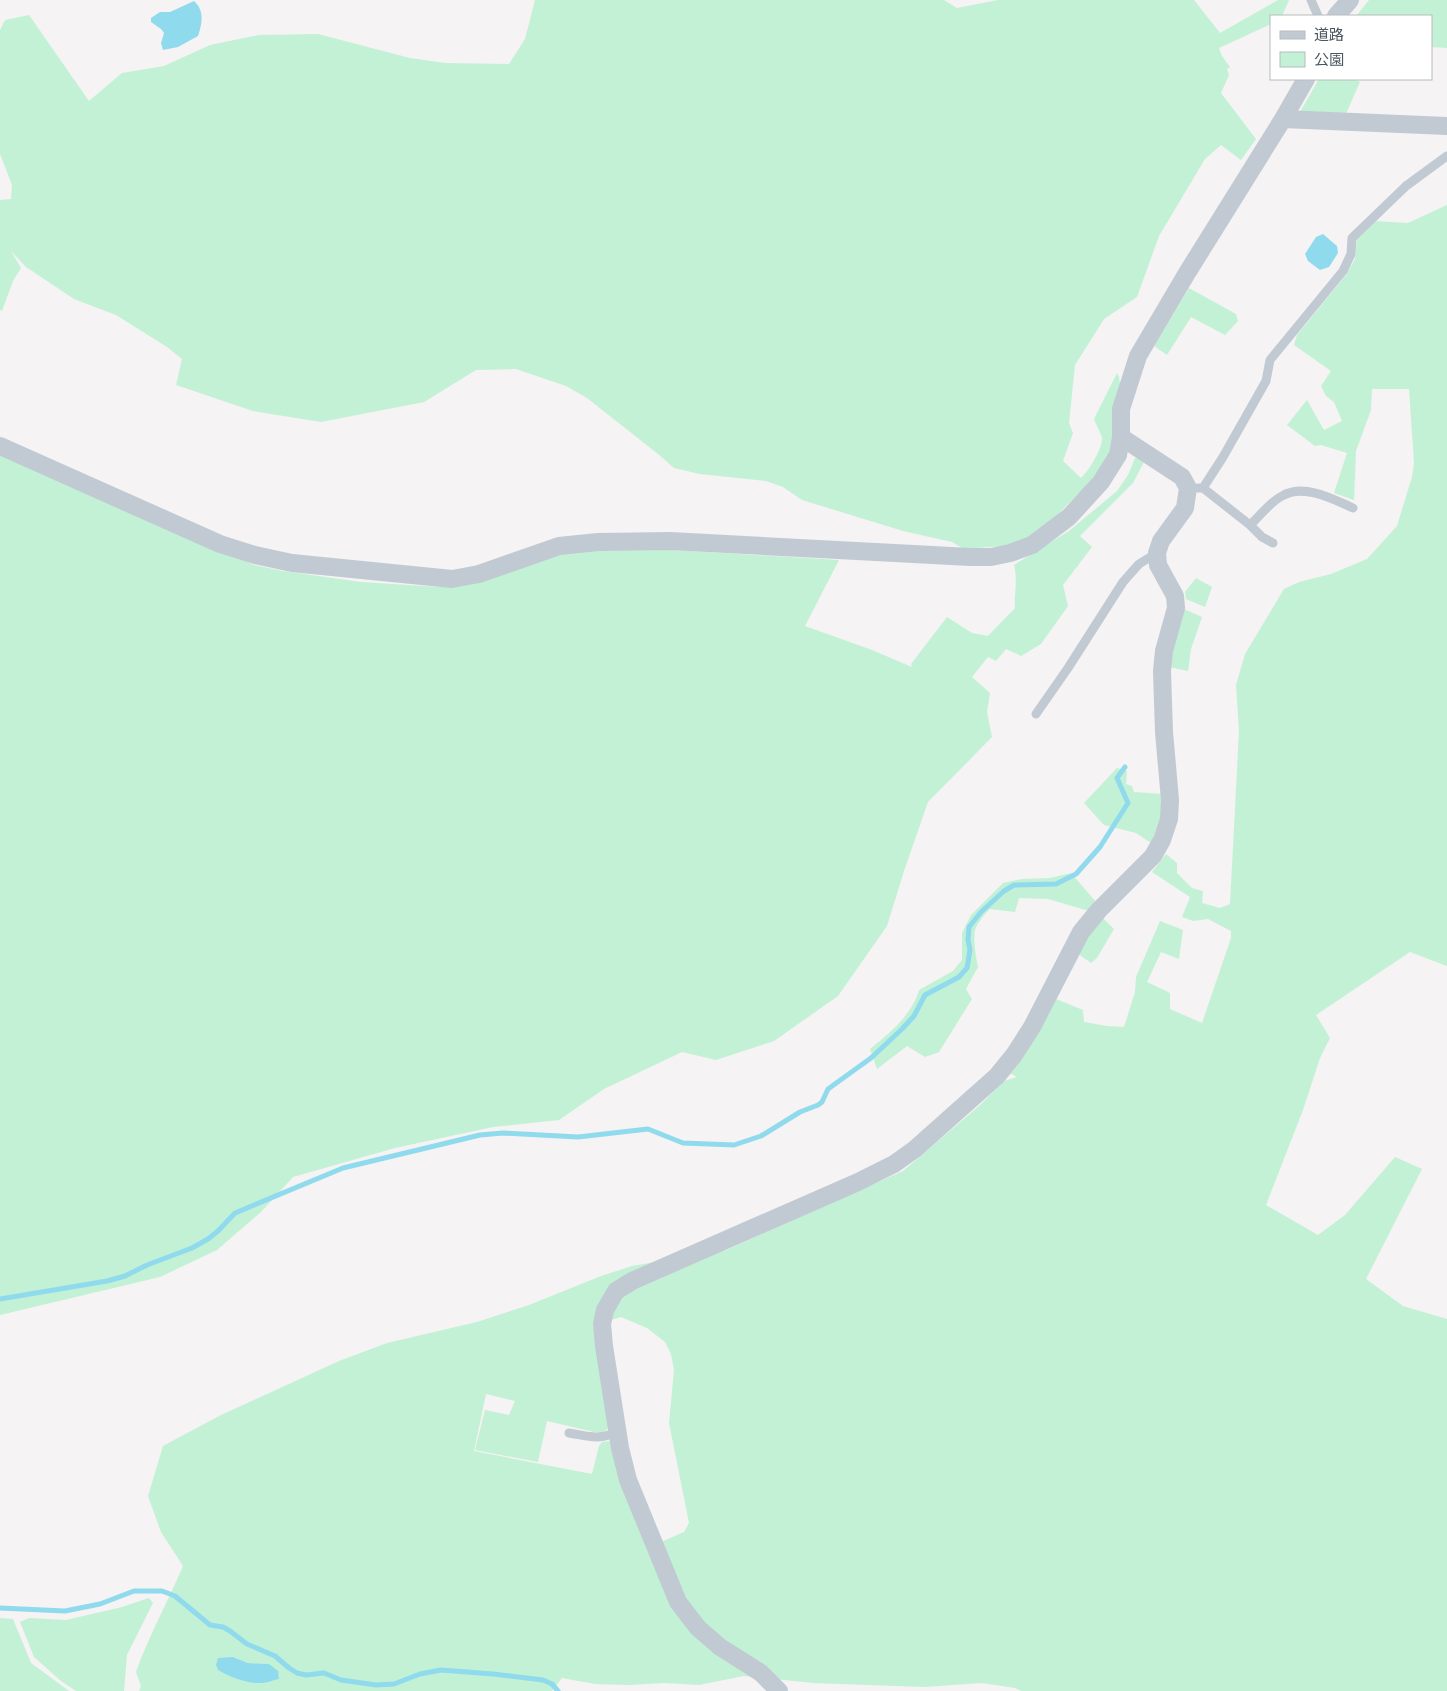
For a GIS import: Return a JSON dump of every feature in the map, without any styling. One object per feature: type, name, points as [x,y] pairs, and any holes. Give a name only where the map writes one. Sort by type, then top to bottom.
[{"type":"street","points":[[1337,15],[1350,0]]},
{"type":"street","points":[[0,446],[212,541],[255,555],[292,563],[452,578],[479,574],[559,546],[598,542],[670,541],[970,557],[990,557],[1010,553],[1032,545],[1069,518],[1101,482],[1118,455],[1121,437],[1121,409],[1138,356],[1305,80]]},
{"type":"street","points":[[1283,119],[1447,126]]},
{"type":"street","points":[[779,1691],[761,1673],[720,1647],[698,1628],[678,1602],[628,1480],[618,1431],[602,1324],[605,1310],[616,1292],[632,1281],[867,1177],[894,1164],[916,1149],[997,1076],[1014,1055],[1032,1027],[1081,932],[1099,910],[1153,856],[1162,840],[1169,819],[1170,800],[1164,732],[1162,671],[1164,650],[1176,608],[1175,596],[1158,565],[1157,553],[1161,541],[1185,508],[1195,488],[1182,477],[1121,437]]},
{"type":"lane","points":[[1311,0],[1318,15]]},
{"type":"lane","points":[[1274,543],[1262,537],[1250,525],[1195,488],[1223,457],[1266,381],[1270,360],[1343,271],[1351,254],[1352,238],[1406,186],[1447,156]]},
{"type":"lane","points":[[1250,525],[1280,496],[1288,493],[1317,493],[1353,508]]},
{"type":"lane","points":[[1036,714],[1123,582],[1139,564],[1157,553]]},
{"type":"lane","points":[[569,1432],[599,1438],[618,1431]]},
{"type":"green space","points":[[535,0],[944,0],[957,8],[998,0],[1194,0],[1220,33],[1278,0],[1289,0],[1282,15],[1270,15],[1270,24],[1219,48],[1230,67],[1227,69],[1229,75],[1221,93],[1256,139],[1241,160],[1221,145],[1205,159],[1159,236],[1137,297],[1104,319],[1075,365],[1069,423],[1073,433],[1063,461],[1081,478],[1091,465],[1102,442],[1094,419],[1117,373],[1120,384],[1110,456],[1086,486],[1052,520],[1026,539],[1003,546],[964,549],[952,542],[903,531],[802,500],[783,487],[766,481],[700,474],[674,468],[587,398],[566,386],[516,369],[476,370],[424,402],[321,422],[253,411],[176,385],[182,359],[167,347],[116,315],[74,299],[26,267],[11,251],[21,268],[13,281],[2,311],[0,310],[0,200],[11,199],[12,185],[0,154],[0,30],[5,20],[29,15],[89,101],[122,73],[164,66],[210,45],[259,35],[318,34],[410,58],[445,63],[509,64],[525,39]]},
{"type":"green space","points":[[1369,0],[1447,0],[1447,48],[1432,47],[1432,15],[1357,15]]},
{"type":"green space","points":[[1318,80],[1357,80],[1360,82],[1345,116],[1300,112]]},
{"type":"green space","points":[[1447,205],[1447,966],[1410,952],[1316,1015],[1330,1038],[1320,1058],[1303,1110],[1266,1205],[1318,1235],[1345,1215],[1395,1157],[1422,1169],[1366,1279],[1403,1306],[1447,1319],[1447,1691],[1021,1691],[1015,1688],[982,1683],[924,1687],[813,1683],[744,1676],[699,1685],[665,1683],[595,1684],[562,1678],[552,1691],[139,1691],[141,1686],[136,1672],[183,1566],[161,1532],[148,1496],[163,1446],[221,1415],[339,1361],[387,1343],[477,1322],[529,1305],[601,1276],[632,1266],[726,1250],[903,1171],[979,1106],[1004,1081],[1017,1077],[1008,1072],[1056,999],[1083,1010],[1084,1022],[1124,1027],[1135,992],[1136,977],[1160,921],[1183,930],[1179,959],[1161,952],[1147,982],[1170,993],[1170,1009],[1202,1023],[1231,938],[1231,931],[1208,919],[1193,921],[1182,917],[1190,897],[1152,872],[1166,854],[1177,863],[1177,873],[1192,888],[1203,891],[1202,903],[1220,908],[1230,904],[1239,731],[1236,685],[1245,654],[1284,589],[1299,582],[1331,574],[1367,559],[1397,526],[1412,477],[1414,463],[1409,389],[1372,389],[1371,410],[1356,451],[1354,500],[1334,493],[1347,453],[1321,445],[1315,446],[1287,425],[1307,400],[1324,430],[1342,421],[1334,402],[1326,396],[1321,386],[1331,371],[1294,345],[1297,335],[1346,275],[1355,259],[1357,238],[1374,221],[1408,223]],"holes":[[[621,1317],[647,1328],[665,1342],[671,1354],[674,1370],[669,1423],[689,1523],[684,1532],[661,1542],[612,1441],[602,1442],[599,1446],[592,1474],[474,1451],[486,1394],[515,1401],[509,1415],[485,1410],[475,1450],[538,1462],[547,1421],[594,1432],[606,1431],[611,1425],[599,1324]],[[233,1657],[248,1663],[269,1664],[251,1682]]]},
{"type":"green space","points":[[1189,288],[1236,314],[1238,321],[1225,335],[1191,317],[1167,355],[1154,346]]},
{"type":"green space","points":[[0,451],[39,466],[254,565],[361,582],[440,587],[490,579],[568,551],[640,548],[839,560],[805,626],[872,650],[912,667],[911,664],[947,617],[972,633],[988,636],[1015,608],[1016,576],[1014,565],[1069,531],[1117,491],[1128,475],[1135,458],[1139,457],[1144,462],[1133,483],[1080,536],[1092,547],[1063,585],[1068,606],[1041,644],[1021,656],[1006,649],[996,661],[988,657],[972,677],[990,693],[987,712],[992,737],[928,802],[887,926],[838,996],[774,1041],[716,1060],[682,1052],[604,1089],[559,1120],[493,1127],[395,1148],[293,1177],[261,1212],[217,1250],[160,1277],[0,1315]]},
{"type":"green space","points":[[1196,578],[1212,587],[1205,607],[1186,599],[1185,592]]},
{"type":"green space","points":[[1184,609],[1202,617],[1191,649],[1188,671],[1169,667]]},
{"type":"green space","points":[[1117,768],[1127,771],[1126,784],[1132,786],[1134,792],[1162,794],[1161,816],[1151,843],[1136,833],[1104,825],[1084,803]]},
{"type":"green space","points":[[1071,873],[1096,902],[1089,911],[1048,899],[1019,898],[1015,912],[990,909],[981,919],[974,934],[978,967],[966,989],[972,999],[939,1052],[925,1057],[907,1046],[877,1069],[870,1049],[906,1015],[919,990],[953,971],[962,960],[962,933],[971,915],[1003,883],[1022,879],[1050,878]]},
{"type":"green space","points":[[1103,918],[1114,929],[1097,958],[1091,963],[1077,953],[1087,936]]},
{"type":"green space","points":[[149,1598],[153,1603],[127,1655],[124,1691],[76,1691],[61,1681],[34,1657],[20,1622],[29,1618],[66,1620],[122,1607]]},
{"type":"green space","points":[[0,1618],[13,1619],[31,1663],[69,1691],[0,1691]]},
{"type":"water","points":[[194,1],[201,13],[198,36],[178,47],[163,50],[161,43],[164,33],[151,22],[151,18],[160,12],[170,12]]},
{"type":"water","points":[[1323,234],[1337,246],[1338,253],[1329,267],[1320,270],[1308,261],[1305,254],[1316,237]]},
{"type":"water","points":[[233,1657],[248,1663],[269,1664],[278,1671],[279,1679],[257,1683],[245,1681],[218,1670],[216,1665],[218,1658]]},
{"type":"waterway","points":[[0,1299],[107,1281],[125,1276],[147,1265],[192,1248],[208,1239],[235,1213],[343,1168],[480,1135],[503,1133],[578,1137],[648,1129],[683,1143],[734,1145],[761,1136],[800,1112],[822,1102],[828,1089],[871,1058],[902,1029],[914,1016],[925,995],[959,977],[967,968],[970,950],[968,940],[969,927],[981,912],[1004,891],[1014,885],[1056,884],[1076,874],[1100,847],[1128,803],[1117,778],[1125,767]]},
{"type":"waterway","points":[[0,1608],[65,1611],[100,1604],[134,1591],[162,1591],[175,1596],[210,1625],[223,1627],[247,1644],[275,1656],[297,1673],[306,1675],[324,1673],[341,1680],[376,1685],[394,1684],[420,1674],[441,1670],[543,1680],[552,1684],[558,1691]]}]
